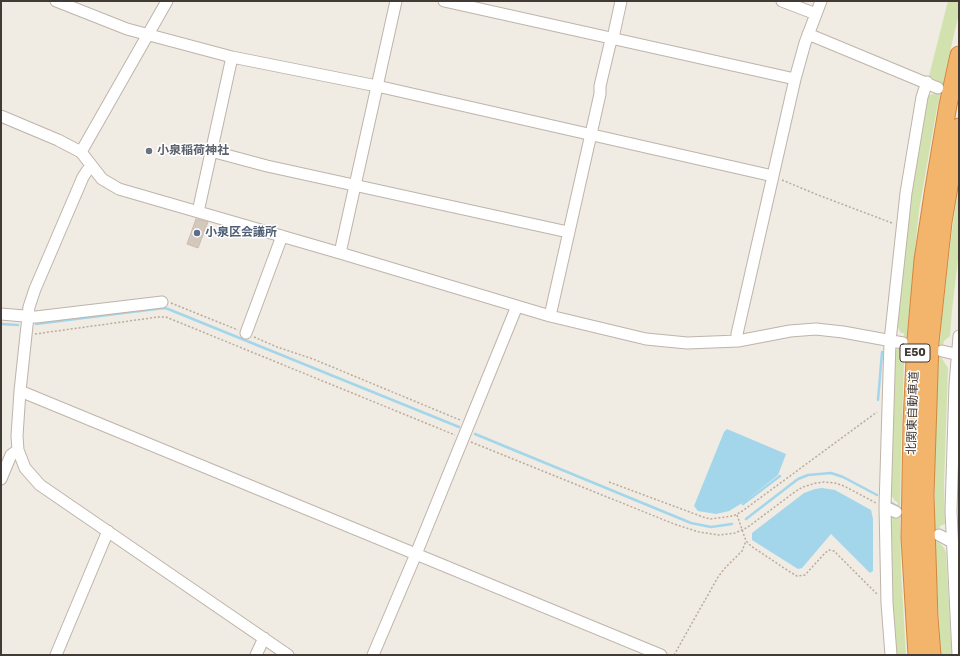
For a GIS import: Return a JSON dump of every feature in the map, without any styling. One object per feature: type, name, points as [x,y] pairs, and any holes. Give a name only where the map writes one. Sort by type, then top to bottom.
[{"type":"highway","name":"北関東自動車道","points":[[917,655],[910,538],[912,423],[916,339],[923,260],[945,119],[959,55]]},
{"type":"highway","name":"北関東自動車道","points":[[932,655],[929,617],[925,495],[930,342],[944,222],[959,127]]},
{"type":"street","points":[[56,1],[127,29],[232,57],[377,86],[773,176]]},
{"type":"street","points":[[81,152],[167,1]]},
{"type":"street","points":[[340,253],[396,1]]},
{"type":"street","points":[[444,1],[796,79]]},
{"type":"street","points":[[550,316],[610,44],[613,38],[621,1]]},
{"type":"street","points":[[782,1],[816,14]]},
{"type":"street","points":[[738,341],[737,334],[796,79],[808,34],[821,1]]},
{"type":"street","points":[[808,34],[938,88]]},
{"type":"street","points":[[198,212],[232,57]]},
{"type":"street","points":[[891,655],[887,603],[885,507],[890,341],[902,225],[922,97],[926,82]]},
{"type":"street","points":[[1,116],[58,140],[81,152],[91,167],[102,179],[119,189],[550,316],[646,339],[687,343],[738,341],[805,329],[836,331],[903,343]]},
{"type":"street","points":[[211,151],[267,166],[568,232]]},
{"type":"street","points":[[91,167],[83,177],[35,289],[29,307],[20,391],[18,450],[25,468],[40,485],[288,655]]},
{"type":"street","points":[[246,333],[282,236]]},
{"type":"street","points":[[1,314],[36,317],[162,302]]},
{"type":"street","points":[[373,655],[416,554],[517,306]]},
{"type":"street","points":[[958,655],[951,511],[959,336]]},
{"type":"street","points":[[942,350],[958,355]]},
{"type":"street","points":[[20,391],[661,655]]},
{"type":"street","points":[[1,479],[11,455],[18,450]]},
{"type":"street","points":[[885,507],[896,512]]},
{"type":"street","points":[[56,655],[108,531]]},
{"type":"street","points":[[939,535],[952,542]]},
{"type":"street","points":[[256,655],[264,638]]},
{"type":"path","points":[[773,176],[818,195],[902,225]]},
{"type":"path","points":[[162,302],[173,303],[277,347],[320,362],[469,424]]},
{"type":"path","points":[[26,334],[166,317],[689,530],[719,535],[735,533],[748,528],[796,491],[816,483],[830,482],[840,485],[885,507]]},
{"type":"path","points":[[609,482],[703,517],[710,518],[737,514],[887,405]]},
{"type":"path","points":[[737,514],[746,541],[750,546],[790,572],[801,576],[807,574],[825,553],[829,550],[834,551],[887,603]]},
{"type":"path","points":[[674,655],[721,572],[737,556],[746,541]]},
{"type":"green space","points":[[948,1],[959,1],[959,13],[937,108],[919,210],[904,362],[900,515],[901,571],[906,655],[895,655],[889,520],[891,516],[895,516],[898,503],[889,492],[893,352],[897,349],[903,349],[904,333],[901,333],[896,324],[908,214],[927,96],[938,92],[940,83],[929,76]]},
{"type":"green space","points":[[959,183],[959,251],[950,336],[944,341],[941,357],[948,368],[944,484],[945,524],[940,526],[938,541],[946,553],[952,655],[941,655],[935,546],[935,428],[941,326]]},
{"type":"water","points":[[727,429],[786,454],[778,475],[744,502],[729,511],[716,514],[698,511],[694,506],[724,432]]},
{"type":"water","points":[[822,488],[835,490],[871,510],[873,519],[873,571],[870,573],[831,534],[802,568],[798,569],[752,540],[752,533],[804,493]]},
{"type":"building","name":"小泉区会議所","points":[[196,219],[208,222],[198,248],[187,244]]},
{"type":"waterway","points":[[36,324],[164,308],[459,427]]},
{"type":"waterway","points":[[1,324],[18,325]]},
{"type":"waterway","points":[[878,400],[882,352]]},
{"type":"waterway","points":[[475,434],[691,523],[711,527],[732,524]]},
{"type":"waterway","points":[[746,519],[798,479],[808,475],[831,473],[843,477],[877,495]]},
{"type":"waterway","points":[[743,504],[780,476]]},
{"type":"waterway","points":[[890,502],[897,506]]},
{"type":"place","name":"小泉稲荷神社","points":[[149,151]]},
{"type":"place","name":"小泉区会議所","points":[[197,233]]}]
